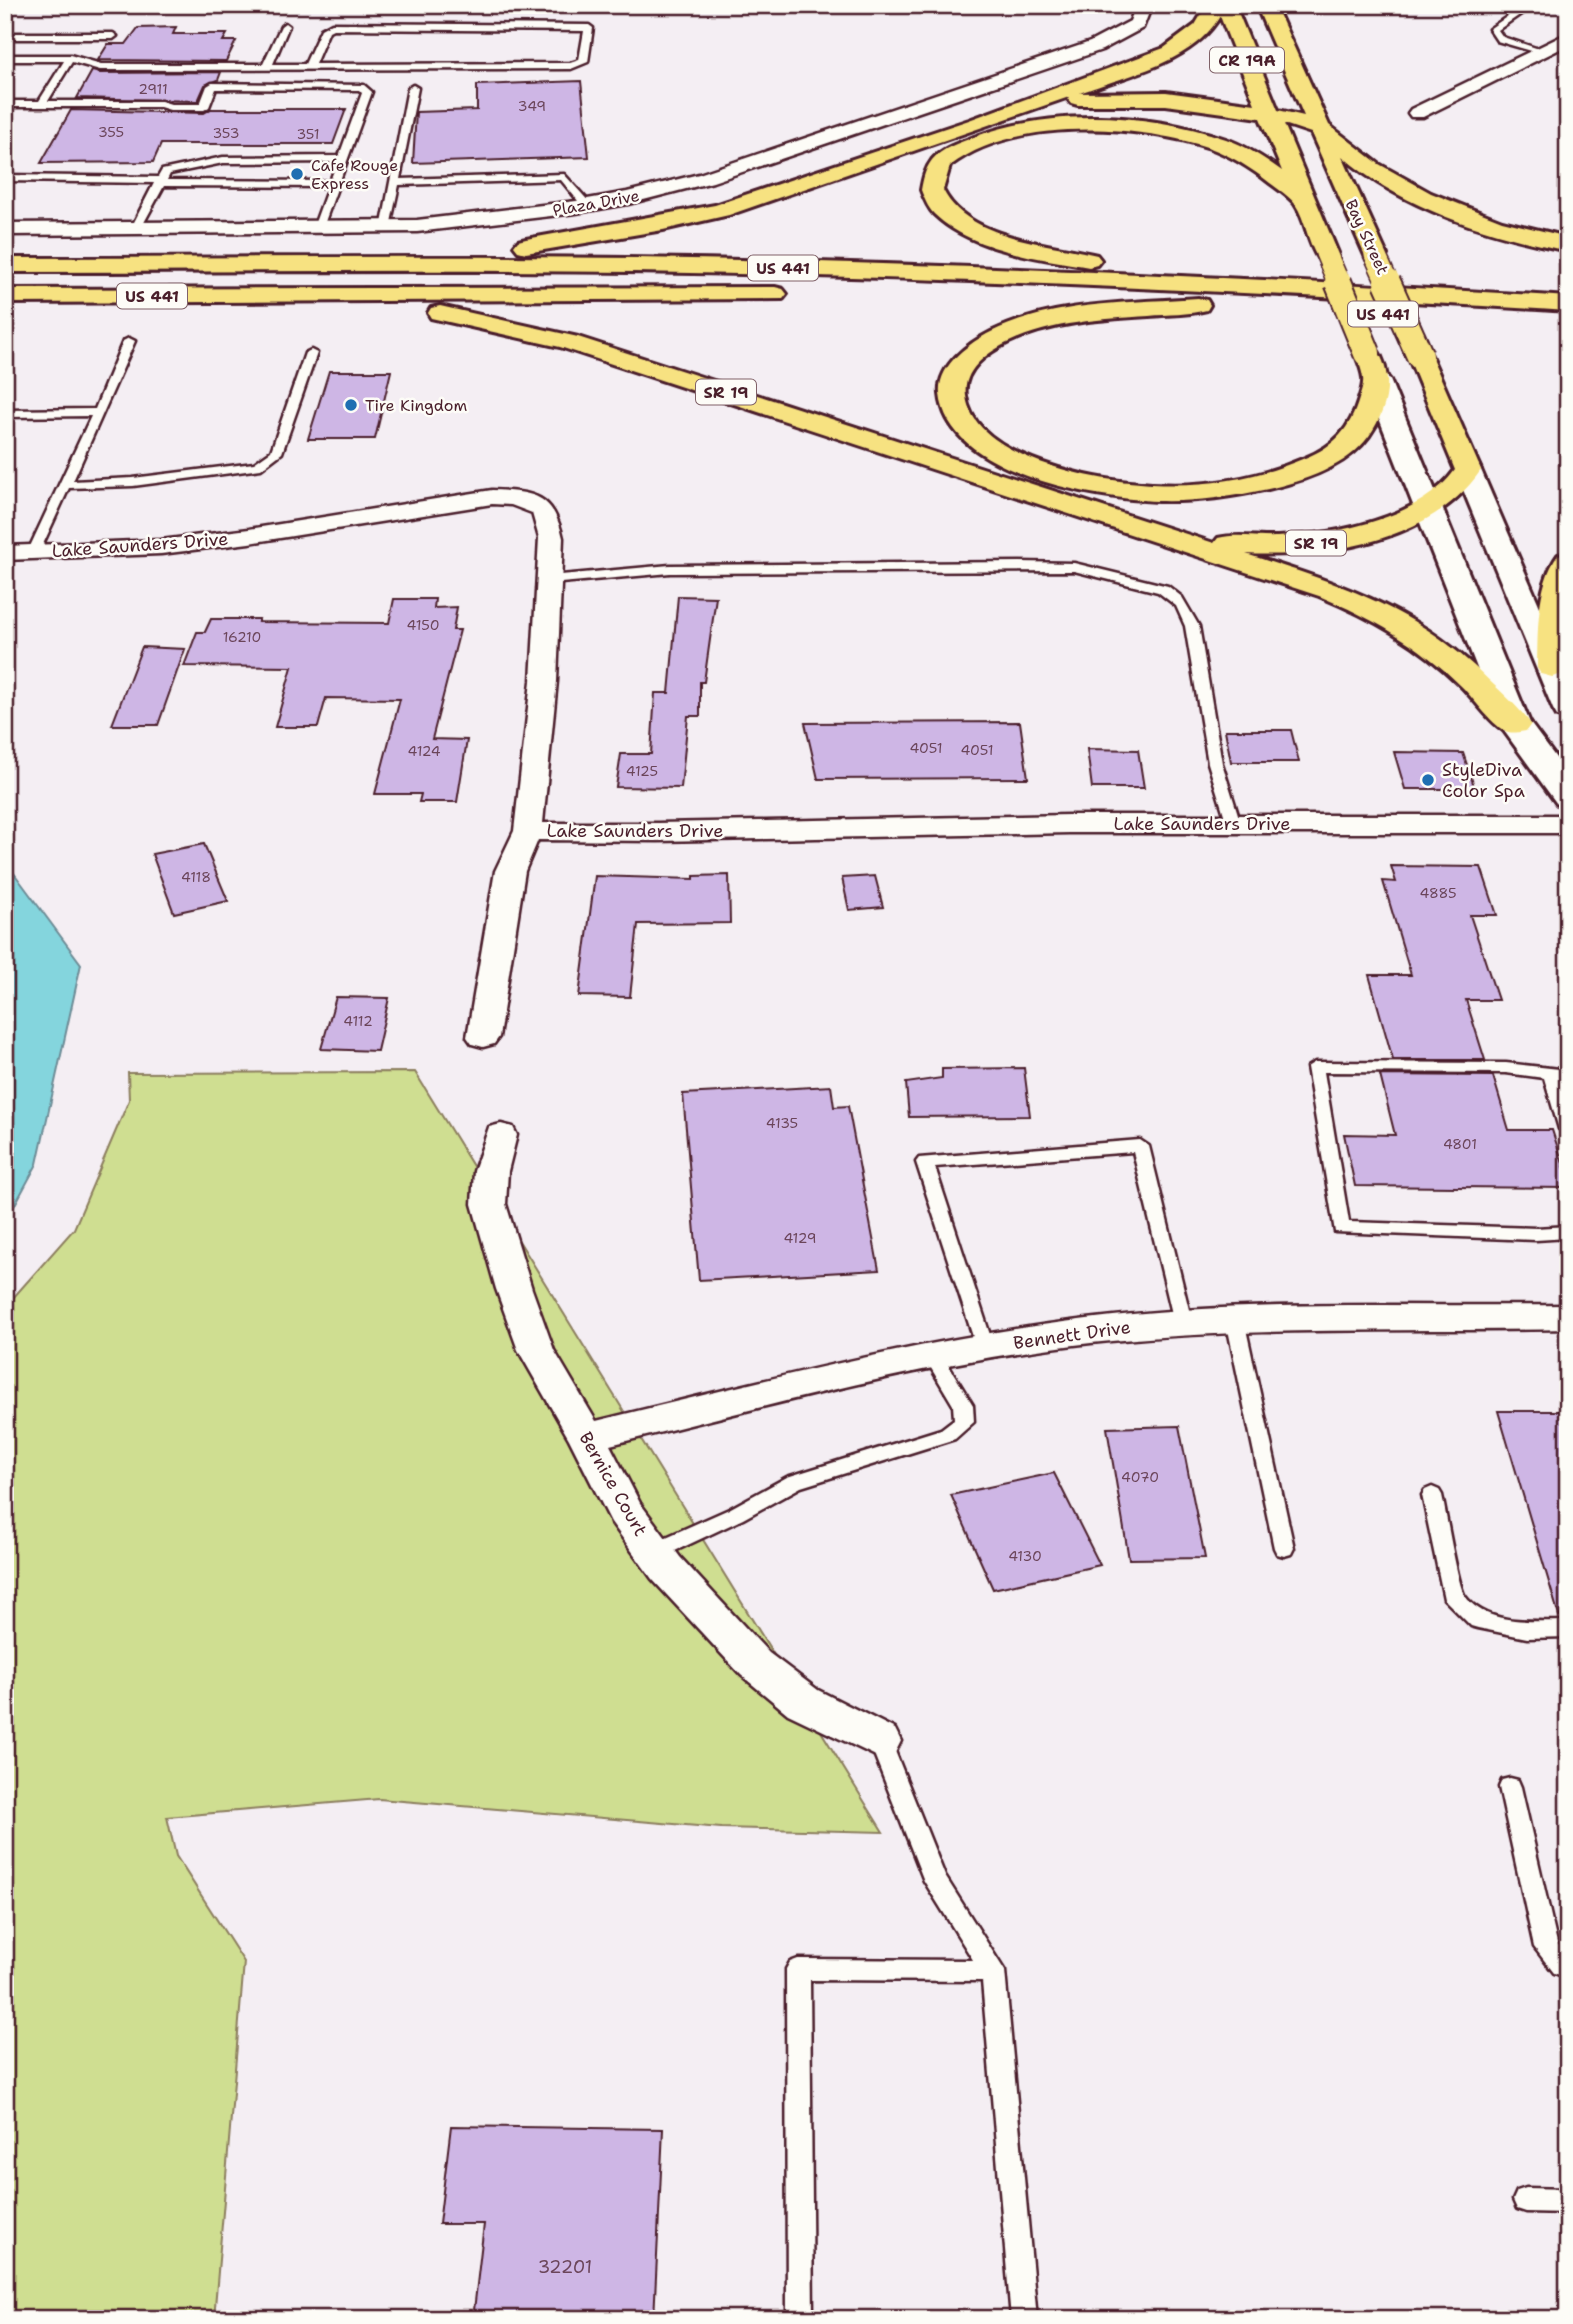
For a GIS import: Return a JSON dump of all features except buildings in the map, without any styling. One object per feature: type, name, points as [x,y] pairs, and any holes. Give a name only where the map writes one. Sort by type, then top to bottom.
[{"type":"main road","points":[[307,265],[524,246],[663,223],[776,193],[1171,52],[1203,29],[1217,5]]},
{"type":"main road","name":"CR 19A","points":[[1225,5],[1515,724],[1568,797]]},
{"type":"main road","name":"Bay Street","points":[[1265,5],[1468,470]]},
{"type":"main road","points":[[1017,109],[1082,99],[1145,98],[1211,104],[1270,115],[1317,128],[1374,172],[1430,202],[1513,231],[1568,244]]},
{"type":"main road","points":[[1258,285],[1073,257],[994,239],[974,231],[941,208],[933,197],[932,186],[936,169],[958,152],[999,135],[1055,127],[1138,128],[1193,137],[1242,153],[1303,199]]},
{"type":"main road","name":"US 441","points":[[5,265],[782,268],[1258,285],[1568,304]]},
{"type":"main road","name":"US 441","points":[[5,296],[798,294]]},
{"type":"main road","name":"US 441","points":[[910,295],[1198,305],[1568,326]]},
{"type":"main road","name":"SR 19","points":[[299,296],[460,317],[569,342],[1143,529],[1211,542],[1250,546],[1290,545],[1355,535],[1427,507],[1447,496],[1462,482],[1468,470]]},
{"type":"main road","points":[[1198,305],[1083,316],[1018,329],[966,359],[951,384],[953,407],[981,441],[1006,455],[1051,473],[1106,487],[1212,491],[1277,479],[1337,453],[1357,437],[1364,425],[1377,380]]},
{"type":"main road","points":[[1468,470],[1568,709]]},
{"type":"main road","points":[[1143,529],[1329,590],[1367,606],[1419,635],[1456,664],[1515,724]]},
{"type":"main road","points":[[1552,667],[1554,613],[1562,574],[1568,561]]},
{"type":"street","name":"Plaza Drive","points":[[5,229],[385,227],[520,215],[587,205],[706,178],[1074,54],[1129,30],[1137,24],[1144,5]]},
{"type":"street","points":[[1417,113],[1568,38]]},
{"type":"street","name":"Lake Saunders Drive","points":[[5,553],[101,551],[173,545],[492,497],[528,501],[541,508],[547,516],[551,538],[544,681],[528,831],[658,832],[1056,824],[1568,824]]},
{"type":"street","points":[[483,1037],[510,870],[528,831]]},
{"type":"street","name":"Bernice Court","points":[[501,1135],[491,1171],[489,1204],[536,1350],[587,1437],[625,1513],[653,1552],[755,1664],[803,1702],[880,1741]]},
{"type":"street","name":"Bennett Drive","points":[[587,1437],[782,1390],[985,1347],[1088,1331],[1235,1320],[1568,1317]]},
{"type":"lane","points":[[1530,5],[1493,29],[1500,39],[1539,52]]},
{"type":"lane","points":[[267,66],[285,26]]},
{"type":"lane","points":[[5,58],[70,58],[100,67],[571,66],[583,62],[589,28],[332,26],[325,29],[309,66]]},
{"type":"lane","points":[[5,36],[113,36]]},
{"type":"lane","points":[[42,104],[70,58]]},
{"type":"lane","points":[[5,104],[161,104],[170,107],[204,107],[221,67]]},
{"type":"lane","points":[[212,86],[361,87],[368,92],[318,228]]},
{"type":"lane","points":[[385,227],[413,88]]},
{"type":"lane","points":[[136,228],[166,172],[223,160],[344,159]]},
{"type":"lane","points":[[394,182],[564,177],[587,205]]},
{"type":"lane","points":[[5,178],[335,184]]},
{"type":"lane","points":[[33,552],[129,341]]},
{"type":"lane","points":[[64,485],[133,482],[257,467],[276,453],[311,353]]},
{"type":"lane","points":[[6,413],[99,412]]},
{"type":"lane","points":[[550,580],[670,569],[1020,566],[1074,567],[1163,589],[1185,606],[1192,626],[1215,763],[1234,824]]},
{"type":"lane","points":[[1568,1129],[1560,1074],[1506,1068],[1315,1067],[1341,1228],[1536,1234],[1568,1232]]},
{"type":"lane","points":[[985,1347],[925,1161],[1140,1146],[1183,1322]]},
{"type":"lane","points":[[1235,1320],[1284,1548]]},
{"type":"lane","points":[[653,1552],[736,1514],[794,1482],[948,1434],[964,1422],[963,1405],[934,1358]]},
{"type":"lane","points":[[1432,1495],[1454,1599],[1478,1620],[1527,1630],[1568,1629]]},
{"type":"lane","points":[[880,1741],[936,1881],[993,1971],[1024,2319]]},
{"type":"lane","points":[[1510,1787],[1546,1947],[1562,1966],[1568,1968]]},
{"type":"lane","points":[[800,2319],[798,1969],[993,1971]]},
{"type":"lane","points":[[1526,2200],[1568,2201]]},
{"type":"green space","points":[[415,1072],[883,1832],[721,1828],[379,1799],[167,1817],[176,1856],[244,1962],[214,2319],[5,2319],[5,1307],[74,1229],[129,1100],[128,1073]]},
{"type":"water","points":[[5,861],[81,964],[37,1164],[5,1223]]},
{"type":"place","name":"Cafe Rouge Express","points":[[297,174]]},
{"type":"place","name":"Tire Kingdom","points":[[351,405]]},
{"type":"place","name":"StyleDiva Color Spa","points":[[1428,780]]}]
